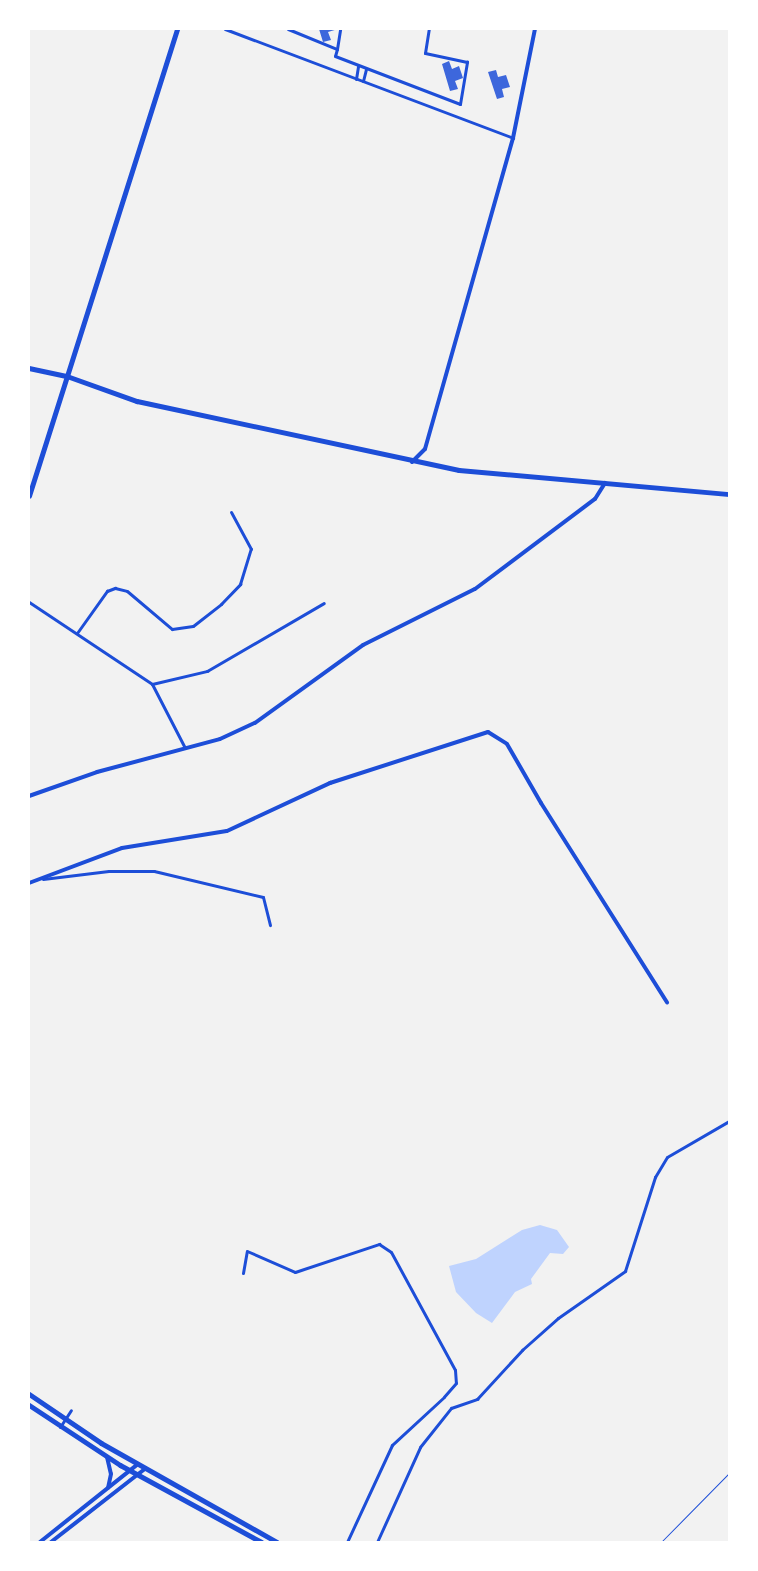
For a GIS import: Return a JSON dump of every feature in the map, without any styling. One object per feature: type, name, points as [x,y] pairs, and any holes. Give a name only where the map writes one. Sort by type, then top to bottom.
[{"type":"main road","points":[[29,496],[177,29]]},
{"type":"main road","points":[[29,368],[67,376],[137,401],[412,462],[515,477],[729,494]]},
{"type":"main road","points":[[29,1394],[65,1420],[138,1464],[276,1542]]},
{"type":"main road","points":[[29,1405],[60,1428],[130,1471],[261,1542]]},
{"type":"street","points":[[225,29],[513,138]]},
{"type":"street","points":[[290,29],[337,49]]},
{"type":"street","points":[[340,29],[335,56],[460,104],[467,62],[425,53],[429,29]]},
{"type":"street","points":[[412,462],[425,450],[513,138],[535,29]]},
{"type":"street","points":[[356,78],[358,66]]},
{"type":"street","points":[[363,81],[366,69]]},
{"type":"street","points":[[29,796],[97,772],[220,739],[255,723],[363,645],[475,589],[595,499],[605,483]]},
{"type":"street","points":[[77,633],[106,591],[115,588],[127,591],[172,629],[193,626],[221,604],[240,584],[251,549],[231,512]]},
{"type":"street","points":[[29,602],[152,684],[185,748]]},
{"type":"street","points":[[152,684],[208,672],[324,603]]},
{"type":"street","points":[[29,883],[122,848],[226,831],[330,783],[488,732],[507,744],[541,803],[667,1002]]},
{"type":"street","points":[[37,880],[109,871],[154,871],[263,897],[270,925]]},
{"type":"street","points":[[377,1542],[420,1446],[451,1408],[477,1399],[522,1350],[558,1318],[625,1271],[655,1177],[667,1157],[729,1121]]},
{"type":"street","points":[[243,1273],[246,1251],[295,1272],[379,1244],[391,1252],[455,1370],[456,1384],[392,1444],[348,1542]]},
{"type":"street","points":[[60,1428],[71,1410]]},
{"type":"street","points":[[107,1457],[111,1474],[108,1488]]},
{"type":"street","points":[[40,1542],[138,1464]]},
{"type":"street","points":[[51,1542],[146,1468]]},
{"type":"lane","points":[[661,1542],[729,1473]]},
{"type":"water","points":[[540,1225],[557,1230],[569,1247],[563,1254],[550,1253],[531,1279],[532,1284],[515,1292],[492,1323],[476,1313],[456,1292],[449,1266],[476,1259],[522,1230]]},
{"type":"building","points":[[319,29],[338,29],[328,32],[331,40],[323,42]]},
{"type":"building","points":[[449,61],[452,69],[459,66],[463,78],[455,81],[458,89],[450,91],[442,64]]},
{"type":"building","points":[[496,70],[498,77],[506,75],[510,87],[502,89],[504,97],[497,99],[488,72]]}]
